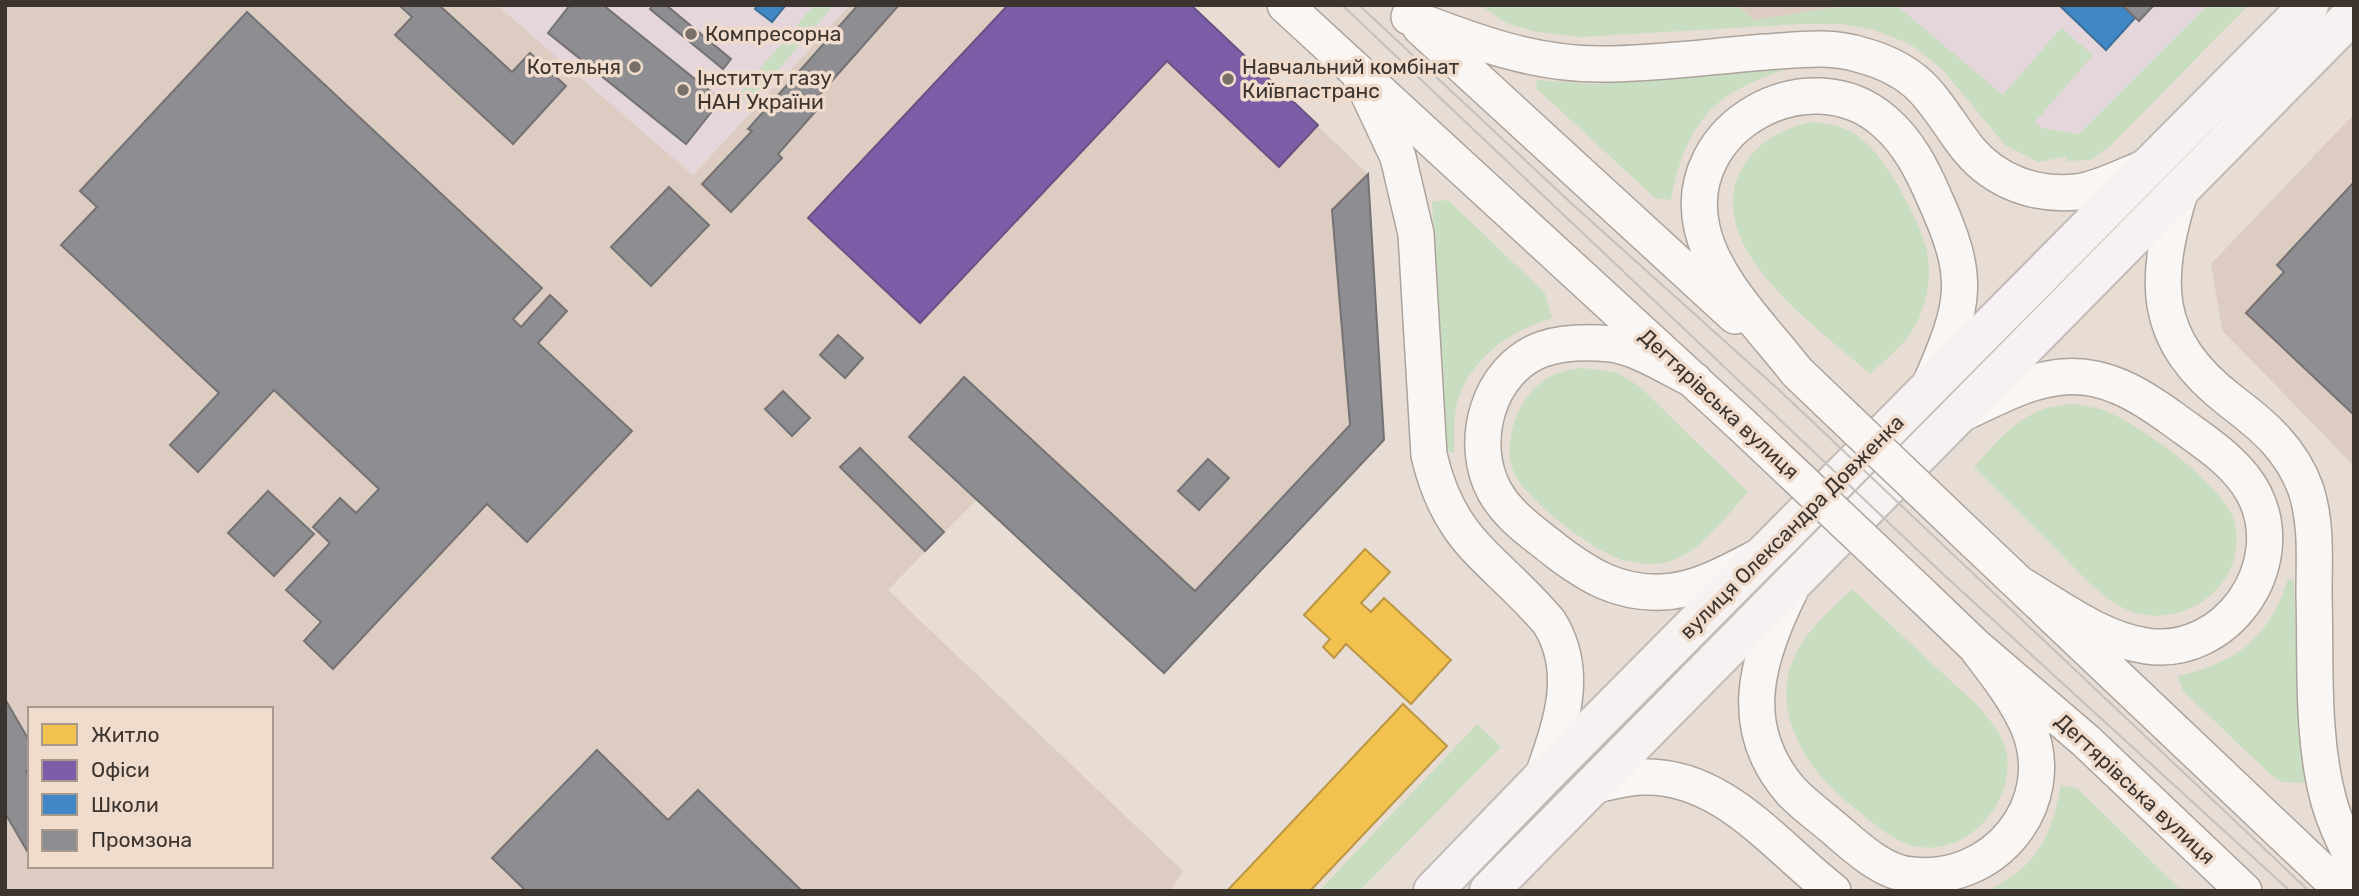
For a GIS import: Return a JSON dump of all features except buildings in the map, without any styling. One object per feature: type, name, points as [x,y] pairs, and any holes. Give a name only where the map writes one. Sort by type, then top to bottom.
[{"type":"main road","name":"Дегтярівська вулиця","points":[[1285,5],[1695,380],[1975,646],[2086,741],[2244,891]]},
{"type":"main road","name":"вулиця Олександра Довженка","points":[[1489,891],[1591,786],[1783,564],[1928,390],[2309,5]]},
{"type":"main road","points":[[1403,11],[1523,57],[1569,64],[1605,64],[1822,48],[1858,54],[1887,64],[1917,83],[1945,115],[1969,150],[1999,176],[2023,188],[2052,192],[2080,191],[2152,165]]},
{"type":"main road","points":[[1403,11],[1797,372],[2343,891]]},
{"type":"main road","name":"вулиця Олександра Довженка","points":[[1433,891],[1542,778],[1783,564],[1957,416],[2354,13]]},
{"type":"main road","points":[[1359,75],[1398,157],[1416,234],[1429,455],[1437,489],[1460,531],[1549,622],[1558,636],[1565,661],[1567,691],[1560,726],[1542,778]]},
{"type":"main road","points":[[1797,372],[1725,278],[1711,253],[1702,228],[1702,192],[1715,151],[1745,117],[1770,104],[1797,96],[1826,97],[1855,104],[1884,121],[1904,142],[1923,171],[1954,244],[1961,269],[1959,302],[1952,333],[1928,390]]},
{"type":"main road","points":[[2181,189],[2163,261],[2162,284],[2176,340],[2198,373],[2278,440],[2293,462],[2313,517],[2317,721],[2330,805],[2354,861]]},
{"type":"main road","points":[[1695,380],[1614,345],[1583,343],[1542,350],[1508,376],[1494,392],[1486,415],[1482,436],[1485,467],[1494,491],[1508,512],[1573,564],[1608,586],[1632,592],[1664,592],[1783,564],[1759,666],[1757,706],[1762,739],[1770,761],[1792,791],[1864,853],[1909,875],[1955,873],[1989,858],[2023,821],[2032,799],[2034,764],[2029,728],[2013,698],[1975,646]]},
{"type":"main road","points":[[1957,416],[2030,383],[2062,377],[2114,383],[2150,402],[2219,453],[2240,474],[2254,494],[2263,519],[2264,547],[2252,591],[2225,623],[2187,643],[2148,646],[2124,641],[2095,629],[2023,586]]},
{"type":"main road","points":[[1591,786],[1644,777],[1679,781],[1702,789],[1724,800],[1833,891]]},
{"type":"shaded area","points":[[5,5],[497,5],[693,175],[850,5],[1191,5],[1368,174],[1384,440],[1164,673],[977,499],[888,590],[1183,871],[1170,891],[5,891]]},
{"type":"shaded area","name":"Інститут газу НАН України","points":[[497,5],[850,5],[693,175]]},
{"type":"shaded area","points":[[1737,5],[1851,5],[1754,20]]},
{"type":"shaded area","points":[[1895,5],[2207,5],[2079,134],[2041,128]]},
{"type":"shaded area","points":[[2354,114],[2354,466],[2222,330],[2211,264]]},
{"type":"green space","points":[[814,5],[834,5],[749,104],[738,95]]},
{"type":"green space","points":[[1480,5],[1737,5],[1754,20],[1851,5],[1896,5],[2003,95],[2061,28],[2093,55],[2035,122],[2041,128],[2079,134],[2208,5],[2249,5],[2110,146],[2091,160],[2067,161],[2065,157],[2038,162],[2005,145],[1941,68],[1910,44],[1875,30],[1842,24],[1803,24],[1581,37],[1537,32],[1506,23]]},
{"type":"green space","points":[[1788,69],[1740,88],[1707,114],[1685,150],[1671,200],[1655,198],[1536,88],[1537,80],[1592,84]]},
{"type":"green space","points":[[1811,122],[1848,130],[1875,153],[1905,199],[1927,252],[1928,288],[1917,322],[1900,346],[1870,374],[1795,309],[1770,283],[1750,256],[1737,227],[1733,198],[1742,168],[1748,159],[1763,143],[1791,128]]},
{"type":"green space","points":[[1448,200],[1545,293],[1552,318],[1505,340],[1479,362],[1461,391],[1456,408],[1454,453],[1447,452],[1432,202]]},
{"type":"green space","points":[[1583,368],[1616,372],[1639,386],[1748,492],[1705,540],[1684,555],[1656,564],[1614,557],[1582,538],[1549,513],[1523,488],[1516,477],[1511,465],[1510,438],[1518,412],[1525,400],[1533,389],[1547,378]]},
{"type":"green space","points":[[2074,404],[2100,409],[2116,416],[2156,440],[2198,474],[2229,509],[2235,524],[2236,548],[2230,570],[2218,588],[2202,602],[2182,612],[2160,616],[2138,613],[2116,604],[2087,580],[1974,467],[2006,433],[2029,416],[2057,406]]},
{"type":"green space","points":[[2288,579],[2294,580],[2298,729],[2306,783],[2281,782],[2271,775],[2183,691],[2178,676],[2217,664],[2248,644],[2261,632],[2271,617]]},
{"type":"green space","points":[[1852,589],[1978,706],[1995,726],[2004,744],[2007,770],[2004,789],[1996,806],[1984,822],[1969,835],[1952,843],[1934,847],[1914,846],[1889,835],[1873,823],[1821,777],[1798,741],[1790,721],[1786,700],[1794,658],[1812,629]]},
{"type":"green space","points":[[1477,724],[1501,747],[1359,891],[1319,891]]},
{"type":"green space","points":[[2061,785],[2078,789],[2182,891],[1987,891],[2018,872],[2039,849],[2052,821]]},
{"type":"tram line","points":[[1342,5],[1944,575],[2290,891]]},
{"type":"tram line","points":[[1359,5],[1571,203],[1778,389],[2309,891]]},
{"type":"place","name":"Компресорна","points":[[691,34]]},
{"type":"place","name":"Котельня","points":[[635,67]]},
{"type":"place","name":"Навчальний комбінат Київпастранс","points":[[1228,79]]},
{"type":"place","name":"Інститут газу НАН України","points":[[683,90]]}]
